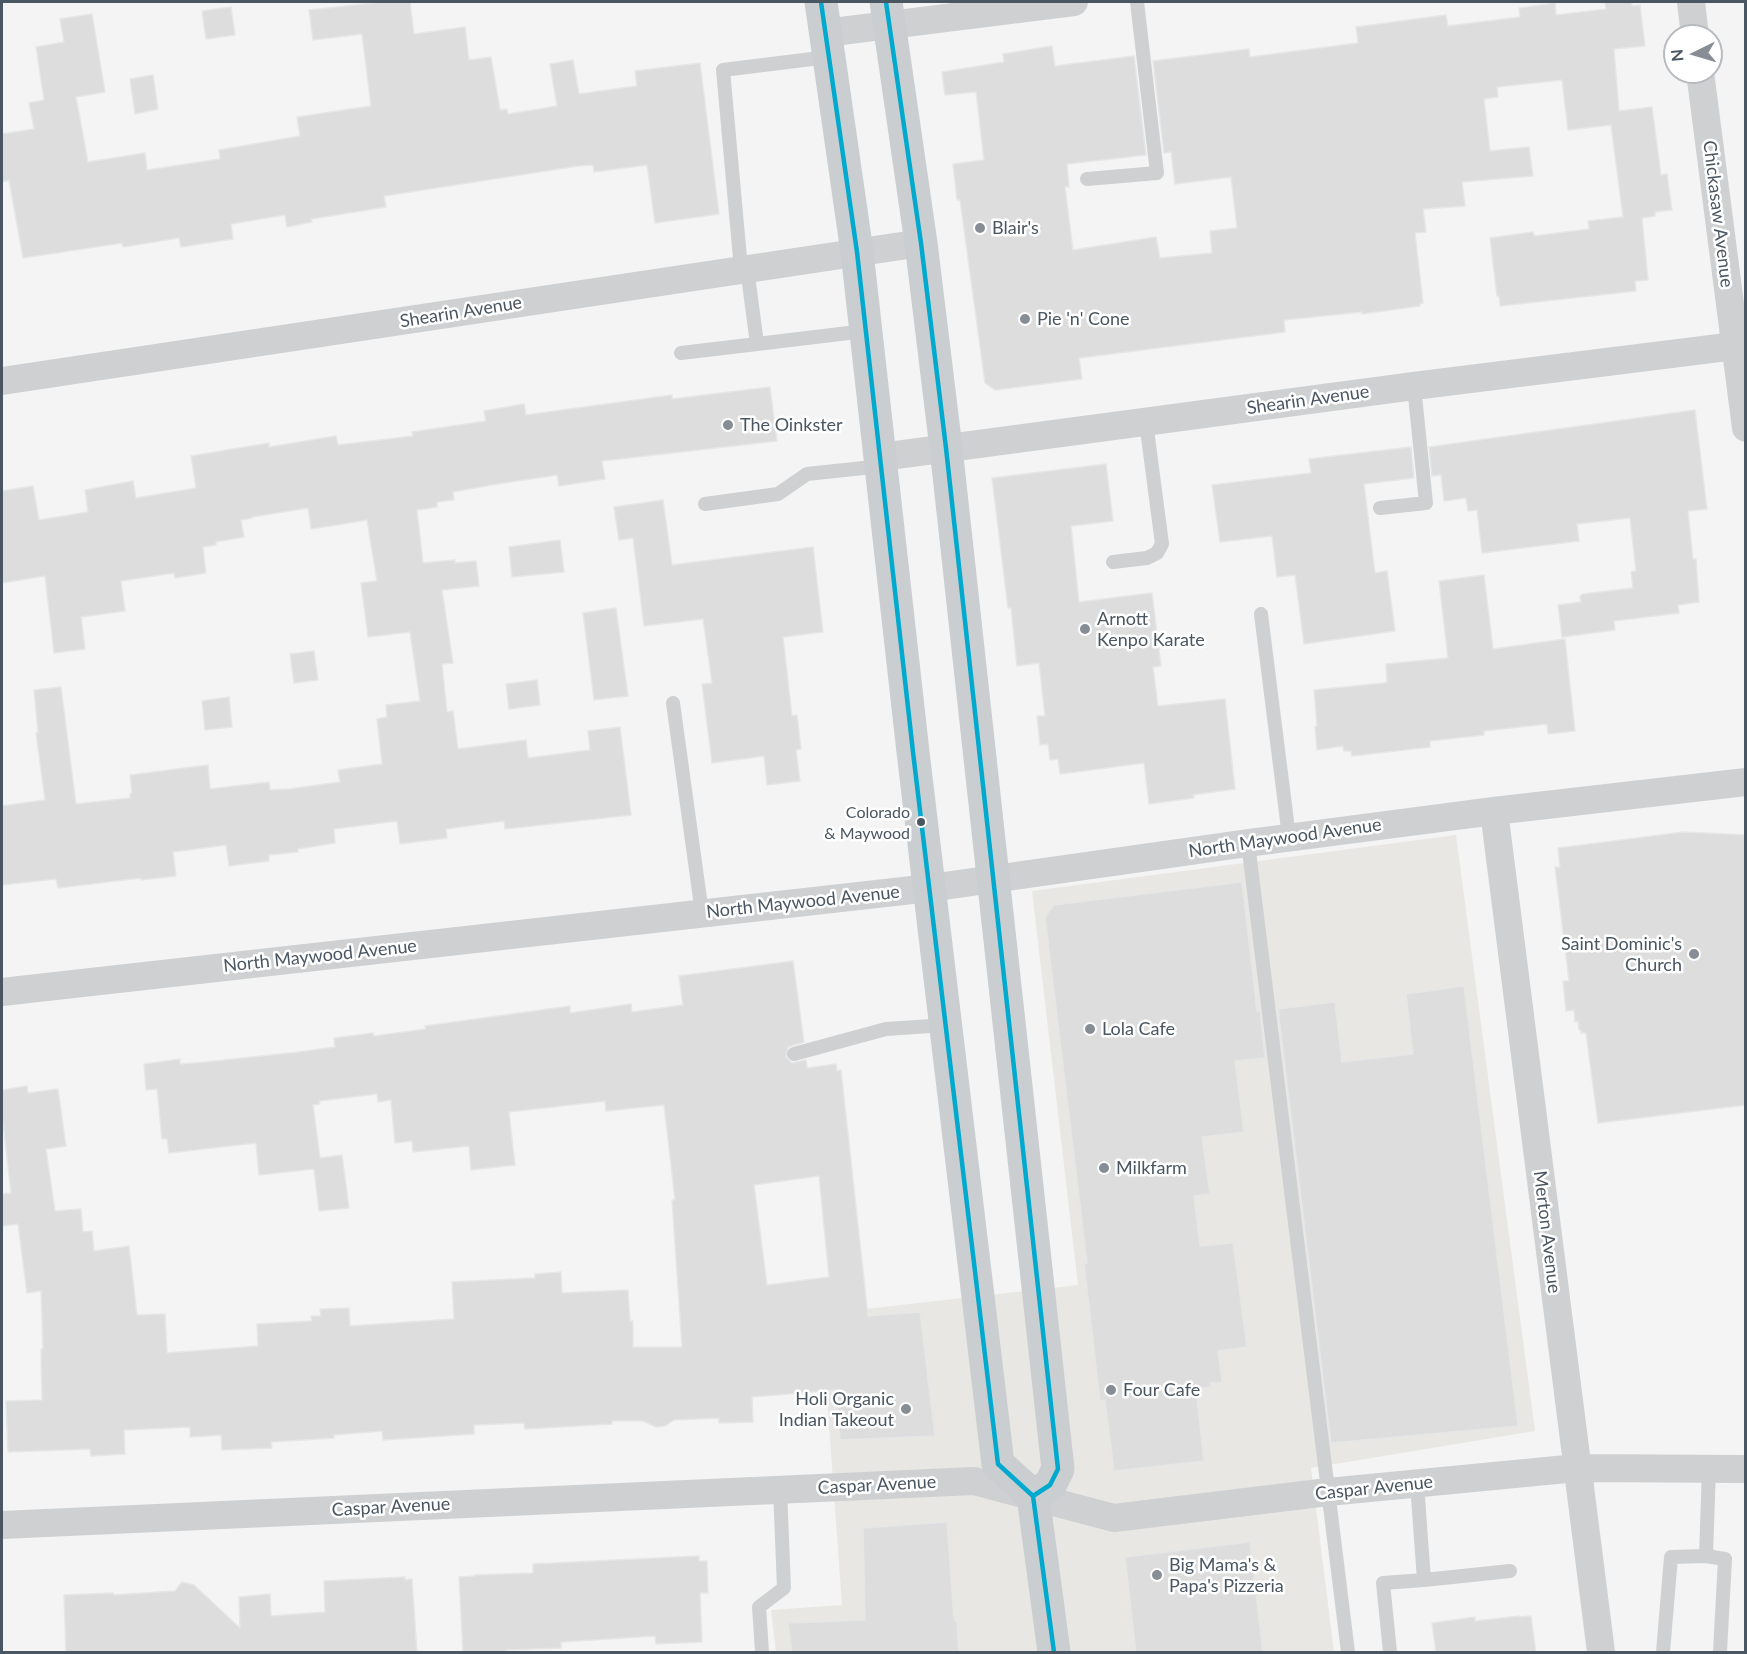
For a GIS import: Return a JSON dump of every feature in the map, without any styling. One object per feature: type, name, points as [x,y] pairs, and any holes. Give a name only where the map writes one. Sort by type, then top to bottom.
[{"type":"main road","points":[[888,13],[921,243],[946,448],[1058,1469],[1050,1485],[1033,1496]]},
{"type":"main road","points":[[825,31],[857,252],[998,1464],[1033,1496],[1054,1653]]},
{"type":"street","points":[[825,31],[888,13],[1074,2]]},
{"type":"street","points":[[1691,2],[1694,24]]},
{"type":"street","name":"Chickasaw Avenue","points":[[1702,84],[1746,428]]},
{"type":"street","name":"Shearin Avenue","points":[[2,381],[921,243]]},
{"type":"street","name":"Shearin Avenue","points":[[881,461],[946,448],[1735,346]]},
{"type":"street","name":"North Maywood Avenue","points":[[2,992],[930,888],[1288,837],[1746,782]]},
{"type":"street","name":"Merton Avenue","points":[[1494,811],[1601,1653]]},
{"type":"street","name":"Caspar Avenue","points":[[2,1525],[974,1480],[1114,1518],[1328,1492],[1577,1467],[1746,1469]]},
{"type":"lane","points":[[1088,179],[1157,172],[1137,2]]},
{"type":"lane","points":[[757,344],[744,269],[723,70],[825,31]]},
{"type":"lane","points":[[681,353],[866,331]]},
{"type":"lane","points":[[1380,508],[1426,503],[1414,386]]},
{"type":"lane","points":[[1113,562],[1147,558],[1157,554],[1162,544],[1146,422]]},
{"type":"lane","points":[[705,504],[778,494],[807,474],[881,461]]},
{"type":"lane","points":[[1261,614],[1288,837]]},
{"type":"lane","points":[[673,704],[702,913]]},
{"type":"lane","points":[[1248,843],[1348,1653]]},
{"type":"lane","points":[[794,1054],[886,1029],[946,1025]]},
{"type":"lane","points":[[1706,1556],[1709,1468]]},
{"type":"lane","points":[[1417,1484],[1424,1580]]},
{"type":"lane","points":[[762,1653],[759,1606],[784,1588],[780,1489]]},
{"type":"lane","points":[[1663,1653],[1671,1557],[1706,1556],[1725,1559],[1720,1653]]},
{"type":"lane","points":[[1390,1653],[1383,1583],[1510,1571]]},
{"type":"shaded area","points":[[1456,835],[1535,1431],[1311,1468],[1334,1652],[776,1652],[771,1610],[842,1605],[821,1314],[1078,1285],[1032,891]]},
{"type":"building","points":[[383,2],[410,2],[414,34],[465,27],[469,60],[491,57],[500,110],[507,109],[508,114],[557,106],[550,64],[573,60],[579,94],[637,86],[635,71],[700,63],[719,214],[655,223],[647,165],[594,172],[593,165],[384,196],[386,207],[311,219],[312,222],[287,227],[285,215],[231,224],[233,239],[181,247],[179,238],[123,247],[122,243],[23,258],[9,180],[2,182],[2,134],[34,129],[29,103],[44,100],[36,47],[64,42],[60,19],[92,14],[105,92],[76,97],[88,162],[145,153],[147,170],[220,159],[219,150],[300,136],[297,117],[371,106],[362,34],[313,40],[309,10]]},
{"type":"building","points":[[1605,2],[1632,2],[1632,6],[1640,5],[1645,46],[1614,49],[1619,111],[1652,107],[1661,175],[1667,174],[1672,210],[1655,212],[1655,216],[1642,218],[1648,280],[1635,281],[1636,291],[1500,306],[1490,238],[1533,232],[1534,236],[1589,229],[1588,221],[1623,217],[1611,125],[1568,130],[1562,80],[1497,87],[1498,97],[1484,99],[1490,151],[1529,147],[1533,176],[1462,182],[1465,206],[1423,209],[1426,232],[1415,233],[1423,303],[1420,306],[1362,314],[1362,312],[1284,320],[1285,332],[1079,358],[1082,379],[995,390],[985,383],[953,164],[984,160],[976,92],[945,95],[942,72],[1004,62],[1003,54],[1052,46],[1055,66],[1134,56],[1146,155],[1067,164],[1069,187],[1065,187],[1073,250],[1156,237],[1160,258],[1212,253],[1210,231],[1237,228],[1231,177],[1175,184],[1171,152],[1164,153],[1153,61],[1249,49],[1250,57],[1358,43],[1356,27],[1446,15],[1448,26],[1520,17],[1519,8],[1555,3],[1556,15],[1606,9]]},
{"type":"building","points":[[231,7],[235,35],[206,39],[202,11]]},
{"type":"building","points":[[153,75],[158,109],[135,114],[130,79]]},
{"type":"building","points":[[770,387],[777,441],[602,461],[605,479],[559,486],[557,475],[497,484],[453,492],[454,500],[437,502],[437,507],[417,510],[423,563],[476,561],[479,586],[442,590],[453,663],[442,664],[447,712],[453,711],[458,749],[526,740],[528,758],[590,750],[588,731],[620,727],[631,815],[505,829],[504,821],[446,829],[447,838],[400,844],[397,821],[334,829],[335,843],[298,849],[298,852],[269,855],[269,861],[229,866],[226,845],[173,852],[176,876],[58,888],[56,879],[2,885],[2,806],[45,800],[36,733],[38,732],[34,690],[61,687],[76,804],[130,798],[132,793],[130,775],[208,765],[210,789],[269,782],[270,790],[289,789],[340,782],[338,770],[382,764],[377,719],[387,717],[386,705],[420,701],[410,632],[368,637],[361,583],[377,581],[367,520],[311,529],[308,508],[241,520],[244,537],[203,547],[206,573],[175,578],[174,573],[121,581],[125,611],[81,617],[85,649],[54,653],[45,576],[2,583],[2,491],[33,486],[39,520],[88,512],[85,490],[133,481],[136,498],[196,488],[191,456],[269,443],[269,447],[336,436],[338,445],[413,436],[412,432],[486,421],[484,411],[524,404],[526,415],[672,395],[672,399]]},
{"type":"building","points":[[1695,410],[1707,509],[1688,511],[1693,559],[1696,559],[1699,602],[1678,605],[1679,613],[1614,621],[1615,630],[1562,637],[1558,605],[1581,602],[1580,596],[1583,594],[1633,588],[1631,572],[1636,571],[1630,518],[1577,524],[1579,541],[1482,553],[1477,510],[1468,511],[1466,498],[1444,501],[1441,475],[1432,476],[1429,447]]},
{"type":"building","points":[[1411,447],[1414,478],[1364,484],[1375,573],[1387,571],[1395,631],[1304,644],[1295,575],[1277,577],[1272,536],[1220,542],[1212,485],[1311,473],[1309,459]]},
{"type":"building","points":[[1106,464],[1113,521],[1071,526],[1079,602],[1152,593],[1161,666],[1153,667],[1158,706],[1225,699],[1235,789],[1193,795],[1194,798],[1149,804],[1144,763],[1060,774],[1058,759],[1050,760],[1048,744],[1040,745],[1037,716],[1045,716],[1039,663],[1017,666],[992,478]]},
{"type":"building","points":[[663,500],[672,565],[813,547],[823,632],[783,637],[792,716],[797,715],[801,749],[796,750],[800,781],[767,785],[764,756],[712,763],[702,684],[712,683],[703,619],[644,626],[633,538],[619,540],[614,507]]},
{"type":"building","points":[[560,540],[564,572],[512,577],[509,547]]},
{"type":"building","points":[[1484,575],[1493,649],[1565,639],[1575,731],[1548,734],[1547,724],[1484,731],[1484,735],[1430,741],[1430,747],[1352,756],[1351,751],[1344,751],[1343,746],[1317,750],[1314,690],[1384,683],[1387,682],[1386,664],[1448,658],[1439,581]]},
{"type":"building","points":[[616,608],[628,696],[594,700],[583,613]]},
{"type":"building","points":[[314,651],[318,680],[294,683],[290,654]]},
{"type":"building","points":[[537,680],[540,705],[509,709],[506,684]]},
{"type":"building","points":[[229,697],[232,727],[205,730],[202,701]]},
{"type":"building","points":[[1684,832],[1746,835],[1746,1105],[1598,1123],[1586,1033],[1581,1033],[1579,1030],[1578,1021],[1575,1022],[1574,1010],[1566,1011],[1563,981],[1569,981],[1555,867],[1560,867],[1558,848]]},
{"type":"building","points":[[1242,882],[1257,1011],[1260,1011],[1265,1058],[1235,1061],[1244,1132],[1202,1137],[1210,1194],[1194,1196],[1200,1246],[1233,1243],[1247,1347],[1218,1351],[1222,1382],[1210,1383],[1211,1387],[1196,1389],[1204,1461],[1114,1471],[1105,1400],[1100,1401],[1084,1263],[1087,1263],[1045,917],[1054,905]]},
{"type":"building","points":[[793,961],[804,1042],[788,1047],[786,1057],[792,1063],[806,1060],[807,1068],[836,1064],[837,1071],[841,1070],[868,1316],[920,1312],[935,1436],[840,1440],[836,1390],[752,1397],[753,1422],[719,1423],[719,1418],[674,1420],[665,1426],[656,1427],[643,1421],[612,1421],[612,1424],[525,1429],[524,1423],[474,1425],[474,1434],[383,1440],[382,1431],[334,1435],[334,1438],[271,1442],[272,1448],[222,1450],[221,1435],[190,1437],[190,1427],[124,1430],[125,1454],[91,1456],[90,1449],[8,1452],[6,1401],[42,1400],[41,1291],[27,1293],[18,1224],[2,1226],[2,1194],[11,1193],[2,1113],[2,1090],[27,1086],[28,1093],[58,1089],[66,1146],[46,1149],[55,1211],[81,1209],[83,1232],[92,1231],[94,1251],[129,1246],[137,1315],[165,1314],[167,1353],[258,1346],[257,1324],[312,1321],[311,1316],[321,1316],[320,1309],[349,1308],[350,1326],[454,1319],[452,1282],[535,1278],[535,1274],[561,1272],[562,1293],[628,1290],[630,1321],[633,1321],[633,1347],[682,1347],[672,1200],[675,1200],[664,1105],[606,1111],[605,1101],[509,1112],[515,1165],[471,1170],[469,1146],[413,1152],[412,1141],[395,1143],[391,1100],[378,1102],[377,1094],[319,1101],[320,1104],[313,1105],[320,1158],[342,1155],[349,1208],[319,1211],[314,1169],[259,1175],[256,1143],[169,1153],[167,1139],[162,1139],[157,1089],[146,1090],[144,1064],[180,1059],[180,1064],[206,1062],[299,1052],[335,1047],[334,1038],[373,1033],[374,1036],[426,1029],[425,1026],[570,1006],[570,1013],[631,1004],[632,1012],[683,1005],[679,976]],"holes":[[[819,1176],[829,1277],[767,1285],[754,1185]]]},
{"type":"building","points":[[1464,986],[1518,1426],[1331,1443],[1278,1009],[1335,1002],[1342,1062],[1413,1054],[1406,994]]},
{"type":"building","points":[[947,1522],[954,1619],[957,1623],[959,1653],[792,1653],[788,1623],[865,1620],[863,1528]]},
{"type":"building","points":[[1250,1542],[1263,1653],[1136,1653],[1125,1557]]},
{"type":"building","points":[[699,1556],[699,1561],[707,1561],[708,1593],[700,1593],[702,1642],[656,1644],[655,1636],[561,1642],[561,1648],[506,1650],[507,1653],[463,1653],[459,1577],[533,1573],[533,1564]]},
{"type":"building","points":[[405,1577],[405,1580],[412,1579],[417,1653],[66,1653],[64,1595],[113,1593],[114,1595],[175,1591],[182,1582],[194,1585],[240,1628],[239,1597],[270,1594],[271,1616],[325,1612],[324,1581]]},
{"type":"building","points":[[1531,1616],[1536,1653],[1436,1653],[1432,1623],[1475,1617],[1475,1621]]},
{"type":"transit line","points":[[821,2],[857,252],[913,752],[998,1464],[1033,1496],[1054,1652]]},
{"type":"transit line","points":[[886,2],[921,243],[946,448],[1058,1469],[1050,1485],[1033,1496]]},
{"type":"place","name":"Blair's","points":[[980,228]]},
{"type":"place","name":"Pie 'n' Cone","points":[[1025,319]]},
{"type":"place","name":"The Oinkster","points":[[728,425]]},
{"type":"place","name":"Arnott Kenpo Karate","points":[[1085,629]]},
{"type":"place","name":"Colorado & Maywood","points":[[921,822]]},
{"type":"place","name":"Saint Dominic's Church","points":[[1694,954]]},
{"type":"place","name":"Lola Cafe","points":[[1090,1029]]},
{"type":"place","name":"Milkfarm","points":[[1104,1168]]},
{"type":"place","name":"Four Cafe","points":[[1111,1390]]},
{"type":"place","name":"Holi Organic Indian Takeout","points":[[906,1409]]},
{"type":"place","name":"Big Mama's & Papa's Pizzeria","points":[[1157,1575]]}]
